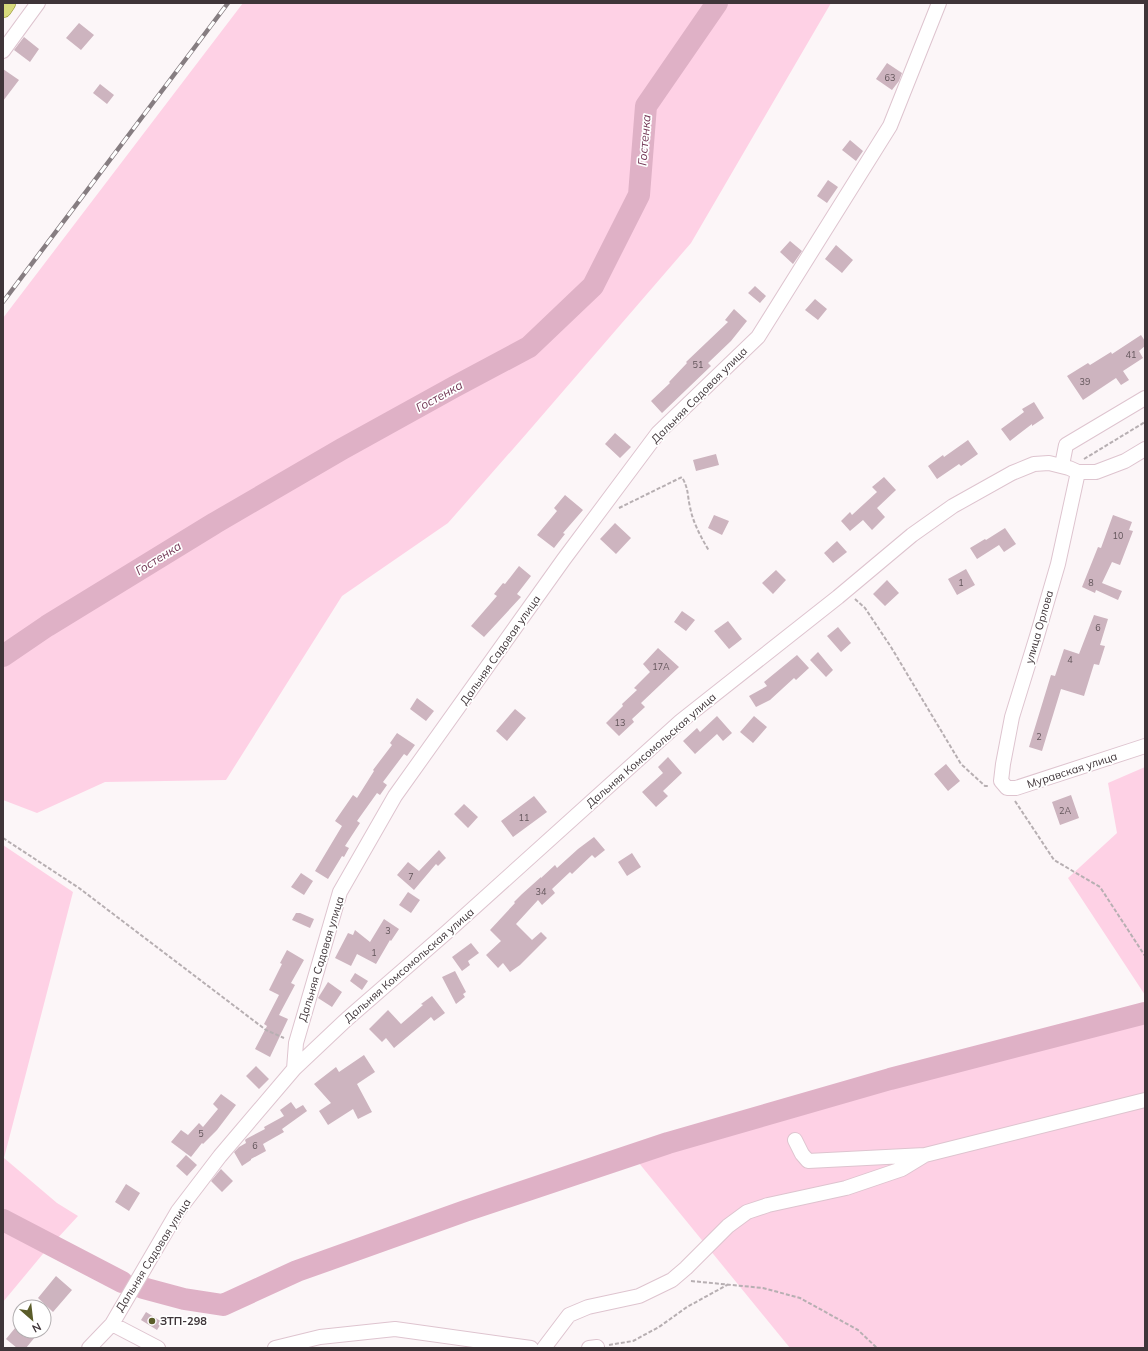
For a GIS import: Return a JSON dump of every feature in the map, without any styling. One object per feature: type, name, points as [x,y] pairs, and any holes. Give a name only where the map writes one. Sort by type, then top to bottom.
[{"type":"main road","points":[[3,9],[7,3]]},
{"type":"street","points":[[3,50],[38,3]]},
{"type":"street","name":"Дальняя Садовая улица","points":[[89,1348],[112,1324],[178,1211],[220,1156],[294,1069],[296,1043],[340,892],[395,796],[564,558],[658,433],[758,337],[890,126],[939,3]]},
{"type":"street","points":[[1145,398],[1066,445],[1070,468],[1096,472],[1125,461],[1145,449]]},
{"type":"street","name":"Дальняя Комсомольская улица","points":[[294,1069],[347,1019],[447,932],[681,721],[832,602],[912,535],[953,506],[1012,473],[1034,464],[1049,463],[1070,468]]},
{"type":"street","name":"улица Орлова","points":[[1001,781],[1012,717],[1058,564],[1070,468]]},
{"type":"street","name":"Муравская улица","points":[[1001,781],[1007,788],[1016,788],[1145,746]]},
{"type":"street","points":[[795,1140],[802,1154],[808,1161],[925,1155],[1145,1100]]},
{"type":"street","points":[[544,1348],[569,1315],[588,1307],[639,1296],[672,1280],[728,1226],[747,1212],[768,1205],[846,1188],[902,1168],[925,1155]]},
{"type":"street","points":[[112,1324],[158,1348]]},
{"type":"street","points":[[275,1348],[320,1337],[395,1329],[531,1348]]},
{"type":"path","points":[[1070,468],[1145,422]]},
{"type":"path","points":[[613,511],[682,477],[688,487],[690,508],[697,531],[709,551]]},
{"type":"path","points":[[3,838],[79,888],[266,1030],[296,1043]]},
{"type":"path","points":[[672,1280],[763,1288],[800,1298],[858,1330],[876,1348]]},
{"type":"path","points":[[593,1348],[633,1340],[659,1327],[687,1307],[728,1285]]},
{"type":"shaded area","points":[[243,3],[831,3],[691,243],[448,523],[342,596],[226,780],[105,782],[37,813],[3,800],[3,318]]},
{"type":"shaded area","points":[[1145,767],[1145,995],[1068,878],[1117,833],[1108,783]]},
{"type":"shaded area","points":[[3,845],[73,892],[4,1158],[57,1203],[78,1216],[42,1255],[3,1302]]},
{"type":"shaded area","points":[[1145,1008],[1145,1348],[790,1348],[634,1157]]},
{"type":"building","points":[[79,23],[94,35],[81,50],[66,38]]},
{"type":"building","points":[[24,37],[39,49],[30,62],[14,50]]},
{"type":"building","points":[[887,63],[902,73],[899,81],[892,90],[876,79]]},
{"type":"building","points":[[3,69],[19,80],[3,101]]},
{"type":"building","points":[[100,84],[114,95],[107,104],[93,93]]},
{"type":"building","points":[[850,140],[863,151],[856,161],[842,150]]},
{"type":"building","points":[[828,180],[838,187],[827,203],[817,196]]},
{"type":"building","points":[[790,241],[802,251],[793,264],[780,252]]},
{"type":"building","points":[[836,245],[853,260],[842,273],[825,259]]},
{"type":"building","points":[[755,286],[766,296],[760,303],[748,293]]},
{"type":"building","points":[[815,299],[827,309],[818,320],[805,310]]},
{"type":"building","points":[[734,309],[747,321],[731,341],[708,363],[711,366],[662,413],[651,401],[670,383],[669,382],[687,363],[686,362],[728,322],[725,320]]},
{"type":"building","points":[[1141,335],[1145,341],[1145,346],[1139,351],[1143,358],[1123,371],[1129,380],[1121,385],[1116,378],[1083,400],[1067,376],[1088,363],[1090,365],[1111,352],[1112,354]]},
{"type":"building","points":[[1034,402],[1044,418],[1032,426],[1032,424],[1010,441],[1001,429],[1024,412],[1022,409]]},
{"type":"building","points":[[615,433],[631,447],[620,458],[605,444]]},
{"type":"building","points":[[968,440],[978,454],[961,466],[959,464],[937,479],[928,466]]},
{"type":"building","points":[[716,454],[719,465],[696,471],[693,460]]},
{"type":"building","points":[[884,477],[896,490],[877,508],[885,517],[872,530],[863,520],[850,531],[841,521],[850,512],[852,515],[877,492],[872,487]]},
{"type":"building","points":[[565,495],[583,510],[563,533],[565,534],[554,548],[537,535],[557,511],[554,508]]},
{"type":"building","points":[[714,515],[729,521],[722,535],[708,528]]},
{"type":"building","points":[[1113,515],[1132,522],[1129,530],[1133,531],[1120,565],[1112,562],[1102,583],[1122,591],[1118,600],[1096,590],[1095,593],[1082,587],[1098,547],[1101,548]]},
{"type":"building","points":[[615,523],[631,538],[616,554],[600,539]]},
{"type":"building","points":[[1005,528],[1016,544],[1004,552],[999,545],[977,559],[970,548]]},
{"type":"building","points":[[837,541],[847,552],[833,563],[824,553]]},
{"type":"building","points":[[519,566],[531,576],[517,594],[521,597],[484,637],[471,626],[497,596],[494,594],[503,583],[505,584]]},
{"type":"building","points":[[966,569],[975,585],[957,595],[948,579]]},
{"type":"building","points":[[776,570],[786,580],[773,594],[762,583]]},
{"type":"building","points":[[887,580],[899,593],[885,606],[873,594]]},
{"type":"building","points":[[682,611],[695,620],[686,631],[674,622]]},
{"type":"building","points":[[1094,615],[1108,619],[1100,645],[1105,646],[1099,665],[1094,664],[1084,696],[1061,689],[1042,751],[1029,747],[1051,675],[1055,676],[1064,649],[1079,654]]},
{"type":"building","points":[[728,621],[742,639],[729,649],[714,631]]},
{"type":"building","points":[[838,627],[851,643],[841,652],[827,636]]},
{"type":"building","points":[[658,648],[679,667],[641,703],[645,707],[632,719],[634,722],[619,736],[606,723],[623,706],[622,704],[637,690],[634,688],[650,672],[643,664]]},
{"type":"building","points":[[818,652],[833,670],[826,677],[810,660]]},
{"type":"building","points":[[797,655],[809,668],[796,680],[794,678],[770,700],[756,707],[749,696],[767,686],[764,682]]},
{"type":"building","points":[[417,698],[434,711],[426,721],[410,709]]},
{"type":"building","points":[[515,709],[526,718],[507,741],[496,731]]},
{"type":"building","points":[[717,716],[732,733],[723,741],[717,734],[695,754],[683,741],[697,728],[700,732]]},
{"type":"building","points":[[754,716],[767,727],[753,743],[740,732]]},
{"type":"building","points":[[397,733],[415,745],[407,756],[404,754],[383,782],[387,785],[380,795],[377,793],[357,821],[360,823],[345,846],[349,848],[344,857],[342,856],[328,879],[315,871],[342,826],[335,821],[353,795],[357,798],[374,771],[373,770],[392,745],[390,743]]},
{"type":"building","points":[[668,757],[682,773],[663,791],[668,796],[656,807],[642,792],[663,773],[658,767]]},
{"type":"building","points":[[946,764],[960,781],[948,791],[934,774]]},
{"type":"building","points":[[1071,795],[1079,818],[1060,825],[1052,802]]},
{"type":"building","points":[[534,796],[547,812],[513,837],[501,821]]},
{"type":"building","points":[[464,804],[478,817],[468,828],[454,814]]},
{"type":"building","points":[[594,837],[605,850],[595,858],[592,855],[572,874],[570,872],[552,889],[555,893],[542,905],[538,900],[516,924],[532,940],[541,932],[547,938],[520,965],[510,972],[503,963],[498,968],[486,955],[501,941],[490,930],[515,903],[514,902],[541,877],[555,865],[557,868]]},
{"type":"building","points":[[439,850],[446,858],[438,866],[436,864],[414,890],[397,875],[408,862],[419,871]]},
{"type":"building","points":[[632,853],[641,867],[627,876],[618,862]]},
{"type":"building","points":[[301,873],[313,881],[304,895],[291,887]]},
{"type":"building","points":[[408,892],[420,900],[411,913],[399,905]]},
{"type":"building","points":[[296,913],[300,913],[314,919],[310,928],[292,920]]},
{"type":"building","points":[[384,919],[399,929],[391,941],[390,940],[376,964],[357,954],[351,966],[335,958],[348,933],[353,935],[355,930],[370,942]]},
{"type":"building","points":[[471,943],[479,953],[468,961],[470,965],[462,971],[452,957]]},
{"type":"building","points":[[287,950],[304,960],[291,983],[295,985],[279,1015],[288,1019],[270,1057],[255,1049],[267,1026],[264,1024],[279,995],[269,990]]},
{"type":"building","points":[[455,971],[466,992],[463,994],[465,997],[456,1004],[442,977]]},
{"type":"building","points":[[355,973],[368,981],[362,990],[350,981]]},
{"type":"building","points":[[328,982],[342,992],[332,1007],[318,998]]},
{"type":"building","points":[[432,996],[445,1013],[434,1021],[431,1017],[394,1048],[386,1038],[382,1042],[369,1029],[388,1010],[401,1024],[423,1005],[421,1004]]},
{"type":"building","points":[[364,1055],[375,1072],[357,1084],[372,1112],[358,1119],[353,1109],[328,1125],[319,1111],[331,1103],[314,1084],[336,1067],[339,1072]]},
{"type":"building","points":[[256,1066],[269,1079],[259,1089],[246,1076]]},
{"type":"building","points":[[221,1094],[236,1105],[217,1130],[203,1144],[202,1143],[191,1157],[171,1142],[181,1130],[188,1135],[199,1123],[203,1127],[218,1109],[213,1104]]},
{"type":"building","points":[[291,1102],[296,1109],[303,1105],[307,1111],[282,1129],[284,1132],[263,1144],[266,1151],[242,1166],[234,1152],[246,1143],[246,1139],[265,1129],[264,1127],[284,1116],[280,1110]]},
{"type":"building","points":[[186,1155],[197,1165],[187,1176],[176,1166]]},
{"type":"building","points":[[221,1169],[233,1181],[222,1192],[211,1181]]},
{"type":"building","points":[[126,1184],[140,1193],[129,1211],[115,1202]]},
{"type":"building","points":[[56,1276],[72,1290],[53,1312],[52,1299],[38,1298]]},
{"type":"building","name":"ЗТП-298","points":[[146,1312],[162,1322],[157,1330],[141,1320]]},
{"type":"building","points":[[12,1332],[12,1339],[33,1339],[26,1348],[17,1348],[6,1339]]},
{"type":"waterway","name":"Гостенка","points":[[3,656],[47,626],[215,523],[342,449],[529,347],[593,286],[639,195],[646,106],[717,3]]},
{"type":"waterway","points":[[143,1288],[184,1299],[223,1305],[297,1271],[465,1211],[668,1143],[890,1079],[1145,1013]]},
{"type":"waterway","points":[[3,1220],[122,1282]]},
{"type":"railway","points":[[3,302],[228,3]]},
{"type":"place","name":"ЗТП-298","points":[[152,1321]]}]
